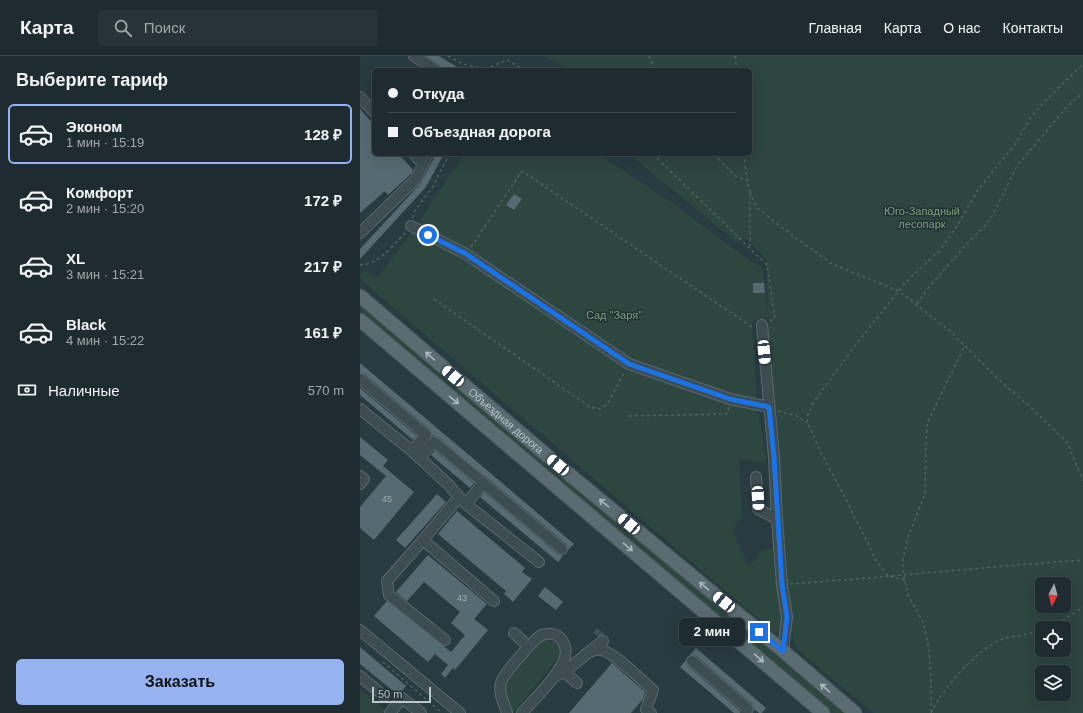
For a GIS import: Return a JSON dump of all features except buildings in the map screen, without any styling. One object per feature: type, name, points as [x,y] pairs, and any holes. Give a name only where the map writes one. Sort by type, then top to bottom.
[{"type":"main road","name":"Объездная дорога","points":[[360,296],[558,465],[783,651],[855,713]]},
{"type":"main road","name":"Объездная дорога","points":[[360,320],[823,713]]},
{"type":"street","points":[[414,56],[433,68]]},
{"type":"street","points":[[360,97],[372,110]]},
{"type":"street","points":[[416,156],[423,164]]},
{"type":"street","points":[[360,232],[416,179],[427,156]]},
{"type":"street","points":[[411,226],[466,254],[629,364],[730,399],[769,407]]},
{"type":"street","points":[[762,325],[774,457],[782,585],[787,617],[783,651]]},
{"type":"street","points":[[360,379],[426,435],[416,455]]},
{"type":"street","points":[[362,414],[416,455],[463,500],[539,562]]},
{"type":"street","points":[[416,455],[434,442],[478,478]]},
{"type":"street","points":[[360,476],[364,479],[360,484]]},
{"type":"street","points":[[756,477],[758,509],[777,518]]},
{"type":"street","points":[[446,640],[389,595],[387,581],[423,540],[463,500],[484,483],[562,549]]},
{"type":"street","points":[[423,540],[494,601]]},
{"type":"street","points":[[360,630],[449,710],[460,713]]},
{"type":"street","points":[[514,633],[528,646]]},
{"type":"street","points":[[507,713],[501,694],[502,681],[528,646],[537,638],[543,634],[552,634],[559,637],[564,642],[566,650],[564,659],[552,678],[522,713]]},
{"type":"street","points":[[552,678],[564,672],[586,654],[600,638]]},
{"type":"street","points":[[586,654],[596,650],[610,653],[653,690],[646,709],[651,713]]},
{"type":"street","points":[[692,661],[748,709],[745,713]]},
{"type":"street","points":[[564,672],[577,683]]},
{"type":"street","points":[[360,676],[384,696]]},
{"type":"street","points":[[390,713],[402,698],[421,713]]},
{"type":"path","points":[[448,56],[463,64],[481,68]]},
{"type":"path","points":[[507,60],[508,56]]},
{"type":"path","points":[[649,56],[655,68]]},
{"type":"path","points":[[736,56],[737,68]]},
{"type":"path","points":[[488,68],[507,60]]},
{"type":"path","points":[[507,60],[521,68]]},
{"type":"path","points":[[807,423],[808,414],[813,403],[857,343],[914,274],[941,249],[957,226],[978,190],[1015,144],[1035,112],[1083,64]]},
{"type":"path","points":[[917,304],[929,287],[991,218],[1018,166],[1065,109],[1083,93]]},
{"type":"path","points":[[360,265],[366,265],[383,255],[411,226],[414,212],[432,188],[448,156]]},
{"type":"path","points":[[466,254],[522,171],[752,327],[762,325],[775,319],[767,265],[655,156]]},
{"type":"path","points":[[716,156],[735,176],[747,180]]},
{"type":"path","points":[[744,156],[747,180],[756,207],[832,264],[899,291],[950,330],[1067,442],[1083,481]]},
{"type":"path","points":[[750,192],[750,248]]},
{"type":"path","points":[[434,299],[590,408],[600,409],[608,403],[629,364]]},
{"type":"path","points":[[931,712],[929,649],[923,622],[908,595],[903,560],[906,546],[925,494],[926,438],[928,420],[965,346]]},
{"type":"path","points":[[630,416],[727,414],[730,399]]},
{"type":"path","points":[[769,407],[775,411],[781,411],[801,418],[807,423],[812,430],[818,449],[849,505],[875,559],[888,576],[905,580]]},
{"type":"path","points":[[782,585],[990,566],[1083,560]]},
{"type":"path","points":[[1062,621],[1083,607]]},
{"type":"path","points":[[931,712],[958,676],[982,650],[1004,638],[1035,632]]},
{"type":"path","points":[[383,662],[442,713]]},
{"type":"green space","name":"Юго-Западный лесопарк","points":[[543,56],[1083,56],[1083,713],[873,713],[797,649],[791,631],[776,440],[760,328],[769,322],[769,317],[752,323],[757,405],[767,463],[739,459],[742,521],[737,521],[733,532],[748,565],[756,560],[760,552],[773,548],[776,585],[782,619],[782,625],[776,634],[360,279],[360,276],[364,270],[378,277],[415,228],[463,156],[601,156],[681,209],[763,269],[768,310],[766,258],[745,238],[736,242],[631,156],[752,156],[752,68],[569,68]]},
{"type":"green space","points":[[360,300],[843,713],[830,713],[360,310]]},
{"type":"green space","points":[[544,640],[555,642],[559,646],[559,657],[513,713],[505,690],[505,683],[538,644]]},
{"type":"green space","points":[[360,689],[385,710],[383,713],[360,713]]},
{"type":"tunnel","points":[[597,636],[601,631]]},
{"type":"route","points":[[428,235],[466,254],[629,364],[730,399],[769,407],[774,457],[782,585],[787,617],[783,651],[759,632]]},
{"type":"park label","name":"Сад \"Заря\"","points":[[614,315]]}]
